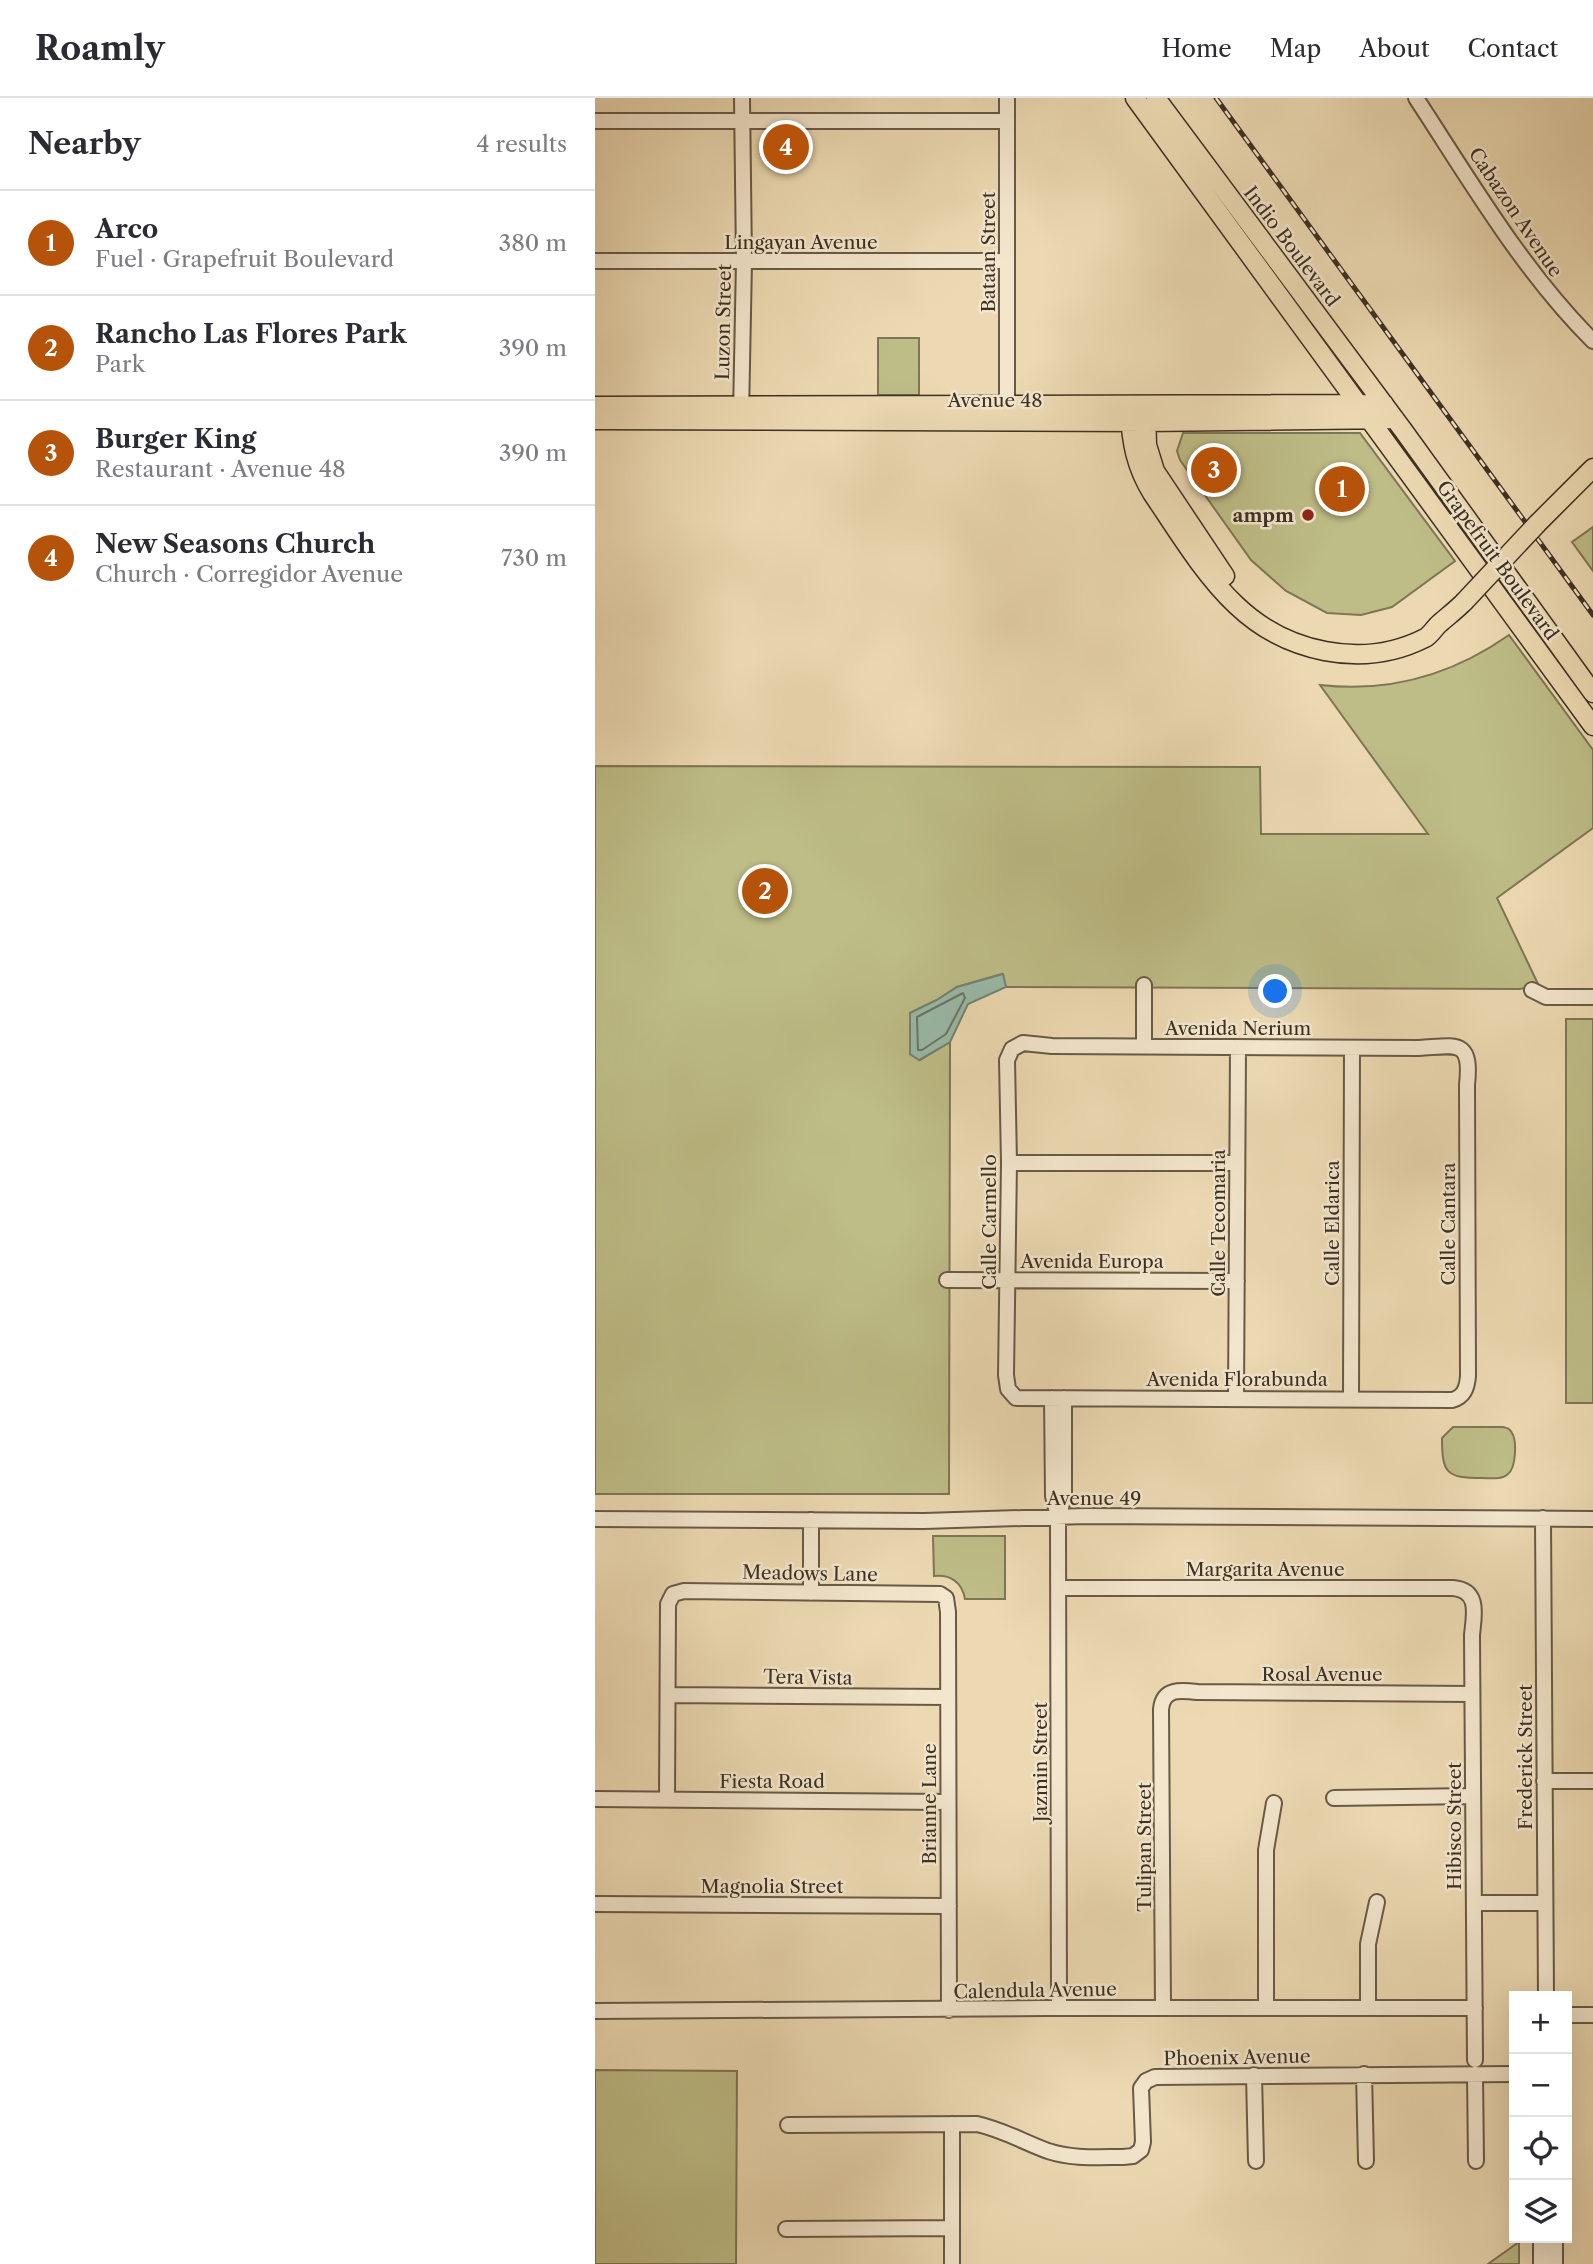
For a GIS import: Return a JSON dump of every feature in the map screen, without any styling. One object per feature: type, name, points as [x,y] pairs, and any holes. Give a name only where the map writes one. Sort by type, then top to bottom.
[{"type":"main road","name":"Indio Boulevard","points":[[1135,98],[1370,419]]},
{"type":"main road","name":"Indio Boulevard","points":[[1156,98],[1389,411]]},
{"type":"main road","name":"Avenue 48","points":[[595,406],[885,421],[1359,404],[1389,411]]},
{"type":"main road","name":"Avenue 48","points":[[595,420],[1007,406],[1138,413],[1370,419],[1389,411]]},
{"type":"main road","points":[[885,421],[907,414],[998,414],[1007,406]]},
{"type":"main road","name":"Grapefruit Boulevard","points":[[1389,411],[1593,693]]},
{"type":"main road","points":[[1138,413],[1150,458],[1164,485],[1236,590],[1266,615],[1327,641],[1356,643],[1379,640],[1439,624],[1464,602],[1593,468]]},
{"type":"main road","name":"Grapefruit Boulevard","points":[[1370,419],[1593,726]]},
{"type":"street","name":"Luzon Street","points":[[741,413],[744,261],[742,98]]},
{"type":"street","name":"Bataan Street","points":[[1007,98],[1007,406]]},
{"type":"street","name":"Cabazon Avenue","points":[[1416,98],[1524,260],[1566,314],[1593,341]]},
{"type":"street","points":[[595,121],[1007,121]]},
{"type":"street","name":"Lingayan Avenue","points":[[595,261],[1007,261]]},
{"type":"street","points":[[1144,985],[1144,1047]]},
{"type":"street","points":[[1532,990],[1546,997],[1593,997]]},
{"type":"street","name":"Avenida Nerium","points":[[1012,1049],[1023,1043],[1144,1047],[1453,1046],[1464,1053]]},
{"type":"street","name":"Calle Tecomaria","points":[[1236,1399],[1238,1047]]},
{"type":"street","name":"Calle Eldarica","points":[[1351,1399],[1352,1048]]},
{"type":"street","name":"Calle Carmello","points":[[1011,1394],[1007,1383],[1007,1060],[1012,1049]]},
{"type":"street","name":"Calle Cantara","points":[[1462,1395],[1466,1390],[1468,1376],[1469,1063],[1464,1053]]},
{"type":"street","points":[[1009,1163],[1237,1163]]},
{"type":"street","name":"Avenida Europa","points":[[947,1280],[1237,1281]]},
{"type":"street","name":"Avenida Florabunda","points":[[1011,1394],[1022,1399],[1452,1400],[1462,1395]]},
{"type":"street","name":"Jazmin Street","points":[[1058,1398],[1053,1496],[1058,1517],[1059,1588],[1059,2008]]},
{"type":"street","name":"Frederick Street","points":[[1543,1518],[1546,1991]]},
{"type":"street","name":"Avenue 49","points":[[595,1519],[1593,1519]]},
{"type":"street","points":[[811,1520],[811,1593]]},
{"type":"street","name":"Margarita Avenue","points":[[1059,1588],[1453,1588],[1469,1593]]},
{"type":"street","name":"Meadows Lane","points":[[668,1695],[668,1604],[673,1594],[684,1591],[932,1593],[946,1598]]},
{"type":"street","name":"Hibisco Street","points":[[1469,1593],[1475,1606],[1472,1694],[1476,2161]]},
{"type":"street","name":"Brianne Lane","points":[[946,1598],[949,2010]]},
{"type":"street","name":"Rosal Avenue","points":[[1173,1692],[1472,1694]]},
{"type":"street","name":"Tulipan Street","points":[[1163,2008],[1161,1709],[1166,1695],[1173,1692]]},
{"type":"street","points":[[667,1799],[668,1695]]},
{"type":"street","name":"Tera Vista","points":[[668,1695],[948,1697]]},
{"type":"street","points":[[1544,1781],[1593,1781]]},
{"type":"street","points":[[1334,1797],[1473,1796]]},
{"type":"street","name":"Fiesta Road","points":[[595,1799],[948,1801]]},
{"type":"street","points":[[1266,2008],[1266,1850],[1274,1803]]},
{"type":"street","points":[[1368,2008],[1368,1944],[1377,1902]]},
{"type":"street","points":[[1474,1903],[1545,1903]]},
{"type":"street","name":"Magnolia Street","points":[[595,1904],[949,1906]]},
{"type":"street","name":"Calendula Avenue","points":[[595,2011],[1475,2008]]},
{"type":"street","points":[[1572,2015],[1593,2015]]},
{"type":"street","name":"Phoenix Avenue","points":[[952,2124],[977,2124],[1000,2129],[1064,2155],[1123,2158],[1141,2150],[1142,2088],[1146,2081],[1155,2077],[1364,2074],[1475,2067],[1509,2073]]},
{"type":"street","points":[[1254,2074],[1256,2161]]},
{"type":"street","points":[[1364,2074],[1366,2161]]},
{"type":"street","points":[[788,2125],[952,2124],[952,2264]]},
{"type":"street","points":[[786,2229],[952,2228]]},
{"type":"street","points":[[1541,2243],[1541,2264]]},
{"type":"street","points":[[1555,2243],[1555,2264]]},
{"type":"shaded area","points":[[878,338],[919,338],[919,395],[878,395]]},
{"type":"shaded area","points":[[1183,433],[1360,433],[1455,561],[1392,607],[1361,615],[1327,613],[1286,591],[1251,560],[1180,460],[1177,451]]},
{"type":"shaded area","points":[[1593,527],[1593,571],[1572,542]]},
{"type":"shaded area","points":[[1509,635],[1593,750],[1593,828],[1497,898],[1539,986],[1519,989],[1006,987],[1002,974],[957,987],[910,1013],[910,1054],[920,1060],[950,1042],[949,1494],[595,1494],[595,766],[1260,767],[1261,834],[1428,834],[1320,685],[1371,686],[1419,678],[1465,661]]},
{"type":"shaded area","points":[[1566,1019],[1593,1019],[1593,1403],[1566,1403]]},
{"type":"shaded area","points":[[1453,1427],[1503,1427],[1510,1430],[1515,1448],[1511,1471],[1503,1477],[1492,1478],[1454,1475],[1445,1466],[1442,1438]]},
{"type":"shaded area","points":[[933,1536],[1005,1536],[1005,1599],[965,1599],[954,1580],[945,1576],[934,1576]]},
{"type":"shaded area","points":[[595,2070],[737,2071],[736,2264],[595,2264]]},
{"type":"shaded area","points":[[1518,2243],[1519,2243],[1519,2264],[1488,2264]]},
{"type":"water","points":[[1003,974],[1006,987],[968,1004],[950,1042],[919,1060],[910,1054],[910,1013],[957,987]]},
{"type":"railway","points":[[1216,98],[1593,615]]},
{"type":"place","name":"New Seasons Church","points":[[786,147]]},
{"type":"place","name":"Burger King","points":[[1214,470]]},
{"type":"place","name":"Arco","points":[[1342,489]]},
{"type":"place","name":"ampm","points":[[1308,515]]},
{"type":"place","name":"Rancho Las Flores Park","points":[[765,891]]}]
